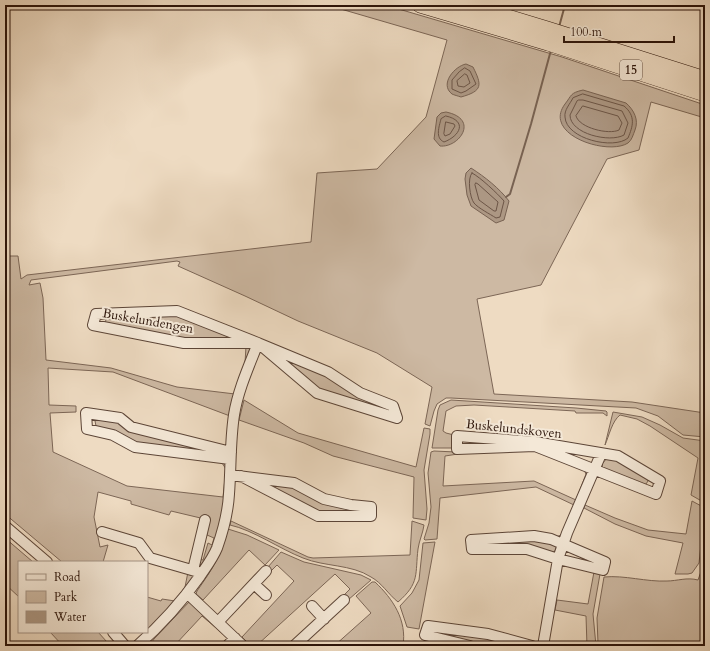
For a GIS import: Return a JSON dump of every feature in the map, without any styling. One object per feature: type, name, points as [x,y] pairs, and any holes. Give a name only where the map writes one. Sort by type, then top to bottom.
[{"type":"highway","name":"15","points":[[420,5],[555,38],[705,79]]},
{"type":"highway","name":"15","points":[[468,5],[705,94]]},
{"type":"street","name":"Buskelundengen","points":[[258,343],[184,343],[93,325],[96,314],[177,311],[258,343],[328,372],[360,393],[393,406],[397,418],[317,393],[258,343]]},
{"type":"street","points":[[102,532],[139,543],[150,558],[197,572],[208,565],[221,534],[229,496],[234,414],[258,343]]},
{"type":"street","points":[[86,413],[120,418],[131,427],[231,455],[135,447],[113,435],[87,428],[86,413]]},
{"type":"street","name":"Buskelundskoven","points":[[457,436],[535,442],[601,454],[618,456],[660,481],[656,494],[535,446],[456,449],[457,436]]},
{"type":"street","points":[[544,646],[558,559],[601,454]]},
{"type":"street","points":[[230,475],[241,476],[294,483],[324,499],[351,505],[371,506],[371,516],[318,516],[241,476]]},
{"type":"street","points":[[137,646],[160,625],[188,594],[197,572],[205,520]]},
{"type":"street","points":[[5,526],[46,561]]},
{"type":"street","points":[[534,536],[552,539],[563,544],[605,562],[604,570],[558,559],[527,549],[472,549],[471,540],[534,536]]},
{"type":"street","points":[[218,622],[266,571]]},
{"type":"street","points":[[254,584],[266,595]]},
{"type":"street","points":[[188,594],[243,646]]},
{"type":"street","points":[[294,646],[344,600]]},
{"type":"street","points":[[312,606],[324,619]]},
{"type":"street","points":[[470,646],[425,635],[428,626],[488,634],[532,646]]},
{"type":"street","points":[[114,633],[125,646]]},
{"type":"street","points":[[226,646],[234,638]]},
{"type":"green space","points":[[327,5],[385,5],[562,57],[705,105],[705,118],[651,102],[639,150],[607,159],[541,285],[477,299],[494,394],[632,402],[705,413],[705,437],[683,435],[658,416],[636,408],[451,398],[446,398],[437,404],[430,426],[425,424],[432,387],[377,353],[298,321],[178,266],[180,262],[177,261],[31,280],[29,285],[40,283],[43,298],[46,360],[111,368],[177,387],[235,394],[245,363],[246,346],[249,347],[251,352],[230,416],[113,372],[48,368],[49,405],[76,406],[76,412],[50,413],[53,452],[127,486],[223,497],[226,469],[222,461],[228,468],[223,517],[209,558],[200,568],[197,566],[198,559],[203,560],[208,543],[212,545],[214,538],[207,535],[206,531],[209,520],[171,511],[169,515],[131,504],[131,501],[98,492],[94,517],[100,547],[108,545],[103,561],[61,561],[5,514],[5,256],[18,256],[21,279],[27,275],[311,242],[317,173],[377,169],[426,117],[447,40]]},
{"type":"green space","points":[[174,313],[235,339],[198,338],[195,340],[108,324],[105,322],[107,318]]},
{"type":"green space","points":[[284,359],[325,375],[379,406],[375,407],[318,390]]},
{"type":"green space","points":[[244,400],[298,433],[416,467],[424,428],[430,429],[424,470],[427,509],[426,520],[413,518],[414,477],[333,456],[304,443],[239,420]]},
{"type":"green space","points":[[451,400],[606,411],[607,416],[603,413],[576,413],[575,411],[474,405],[456,406],[446,411],[443,431],[454,435],[452,448],[432,448],[438,410],[440,405]]},
{"type":"green space","points":[[613,412],[642,417],[683,438],[705,441],[705,503],[691,495],[698,458],[650,426],[637,419],[620,415],[613,425],[605,445]]},
{"type":"green space","points":[[105,417],[221,453],[140,446],[96,426],[95,421]]},
{"type":"green space","points":[[431,452],[456,452],[458,454],[445,456],[443,486],[534,481],[576,500],[586,474],[584,470],[587,475],[567,522],[574,505],[536,487],[440,498],[437,539],[425,540],[431,507],[428,473]]},
{"type":"green space","points":[[608,457],[613,457],[647,476],[648,481],[642,486],[603,469],[602,464]]},
{"type":"green space","points":[[259,480],[288,486],[358,510],[357,512],[320,514]]},
{"type":"green space","points":[[692,501],[705,508],[699,563],[692,573],[688,574],[675,574],[683,543],[646,536],[615,524],[584,508],[585,505],[648,530],[686,534]]},
{"type":"green space","points":[[231,521],[313,558],[410,555],[412,521],[424,525],[419,546],[415,578],[410,589],[398,602],[378,582],[363,573],[303,558],[257,535],[239,527],[230,525]]},
{"type":"green space","points":[[228,529],[247,535],[279,550],[265,565],[249,550],[203,600],[196,594],[197,591],[216,562]]},
{"type":"green space","points":[[5,538],[32,561],[18,561],[18,596],[5,584]]},
{"type":"green space","points":[[534,538],[556,546],[555,551],[551,553],[497,545],[495,540]]},
{"type":"green space","points":[[435,542],[419,629],[407,627],[400,606],[412,593],[419,580],[423,543]]},
{"type":"green space","points":[[705,546],[705,646],[600,646],[598,643],[597,618],[604,577],[620,577],[651,581],[671,581],[682,579],[698,580],[703,566]]},
{"type":"green space","points":[[281,552],[304,562],[361,575],[371,580],[348,600],[343,596],[350,589],[335,574],[256,646],[251,646],[242,637],[294,581],[277,565],[271,571],[268,567]]},
{"type":"green space","points":[[188,572],[194,577],[176,603],[148,630],[148,597],[161,601],[162,599],[175,601],[185,587]]},
{"type":"green space","points":[[594,572],[600,574],[593,614],[596,646],[587,646],[586,616],[555,610],[557,600],[588,604]]},
{"type":"green space","points":[[372,582],[375,582],[388,596],[401,619],[404,636],[403,646],[334,646],[371,613],[356,596]]},
{"type":"green space","points":[[190,601],[223,631],[222,633],[202,616],[174,646],[149,646],[154,639]]},
{"type":"green space","points":[[445,630],[526,646],[485,646],[440,635],[441,631]]},
{"type":"green space","points":[[51,633],[99,633],[107,642],[114,646],[63,646]]},
{"type":"water","points":[[466,64],[473,67],[478,78],[479,86],[477,90],[461,97],[452,94],[448,90],[447,85],[453,72],[457,68]]},
{"type":"water","points":[[583,90],[626,103],[629,106],[635,115],[636,126],[628,143],[619,146],[606,147],[593,145],[580,140],[562,125],[560,115],[565,104],[573,93]]},
{"type":"water","points":[[446,112],[456,116],[462,121],[464,126],[463,132],[454,143],[440,146],[434,139],[437,117],[441,113]]},
{"type":"water","points":[[471,168],[492,183],[509,201],[504,220],[496,223],[471,206],[467,195],[465,179],[466,173]]},
{"type":"waterway","points":[[559,27],[565,5]]},
{"type":"waterway","points":[[506,197],[510,194],[551,50]]}]
